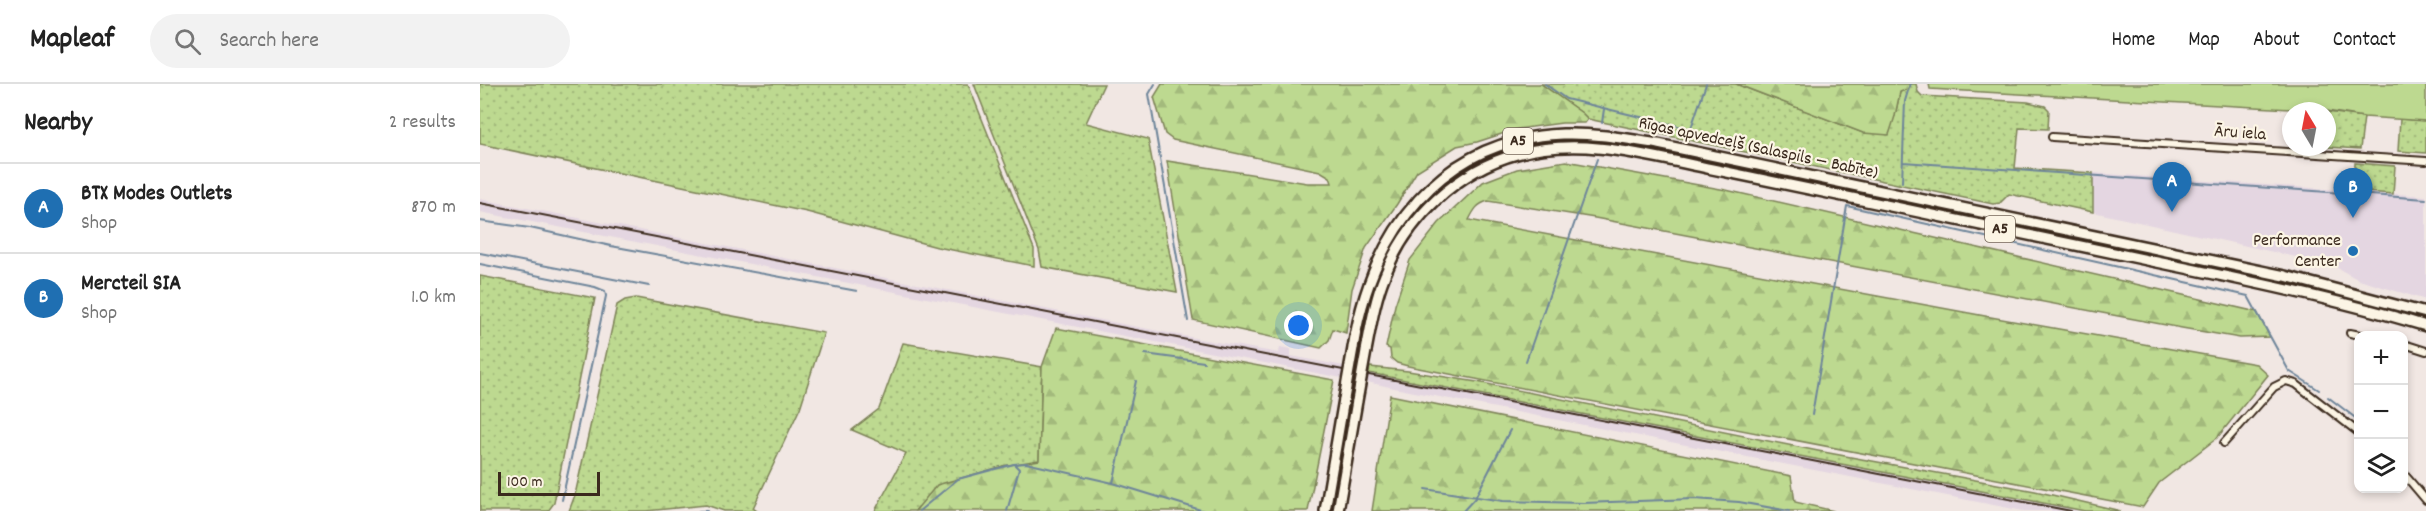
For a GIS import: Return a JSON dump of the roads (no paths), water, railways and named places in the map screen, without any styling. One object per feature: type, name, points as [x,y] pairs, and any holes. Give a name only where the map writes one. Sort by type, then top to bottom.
[{"type":"highway","name":"Rīgas apvedceļš (Salaspils — Babīte)","points":[[1325,511],[1353,348],[1365,294],[1378,259],[1396,228],[1421,197],[1450,172],[1480,154],[1513,142],[1551,135],[1598,135],[1658,144],[2285,276],[2426,313]]},
{"type":"highway","name":"Rīgas apvedceļš (Salaspils — Babīte)","points":[[1338,511],[1377,298],[1386,273],[1403,239],[1430,206],[1462,179],[1486,166],[1519,153],[1556,147],[1592,147],[1650,156],[2278,288],[2426,326]]},
{"type":"highway","points":[[2278,288],[2275,284],[2276,280],[2285,276]]},
{"type":"street","name":"Āru iela","points":[[2052,137],[2426,161]]},
{"type":"street","points":[[2350,333],[2354,334]]},
{"type":"street","points":[[2408,346],[2426,351]]},
{"type":"street","points":[[2223,443],[2274,387],[2286,381],[2296,384],[2354,429]]},
{"type":"street","points":[[2408,480],[2426,500]]},
{"type":"waterway","points":[[1155,84],[1149,94],[1188,321]]},
{"type":"waterway","points":[[1545,84],[1566,99],[1690,129]]},
{"type":"waterway","points":[[1689,134],[1706,84]]},
{"type":"waterway","points":[[1902,182],[1905,101],[1910,84]]},
{"type":"waterway","points":[[1602,123],[1604,109]]},
{"type":"waterway","points":[[1526,361],[1597,159]]},
{"type":"waterway","points":[[1903,162],[2426,199]]},
{"type":"waterway","points":[[1812,415],[1847,206],[2248,296],[2289,371],[2319,390]]},
{"type":"waterway","points":[[480,221],[530,228],[611,246],[857,291]]},
{"type":"waterway","points":[[480,253],[649,286]]},
{"type":"waterway","points":[[480,264],[605,291],[606,296],[562,500]]},
{"type":"waterway","points":[[1145,354],[1204,362]]},
{"type":"waterway","points":[[1113,483],[1136,381]]},
{"type":"waterway","points":[[2328,397],[2354,417]]},
{"type":"waterway","points":[[1463,511],[1475,498],[1510,430]]},
{"type":"waterway","points":[[919,511],[958,479],[1026,463],[1113,483],[1204,511]]},
{"type":"waterway","points":[[1007,511],[1019,469],[1014,464]]},
{"type":"waterway","points":[[1425,489],[1503,501],[1583,503],[1694,499],[1739,502],[1789,511]]},
{"type":"waterway","points":[[699,511],[707,511]]},
{"type":"railway","points":[[480,203],[2071,511]]},
{"type":"place","name":"BTX Modes Outlets","points":[[2172,212]]},
{"type":"place","name":"Mercteil SIA","points":[[2353,218]]},
{"type":"place","name":"Performance Center","points":[[2353,251]]}]
